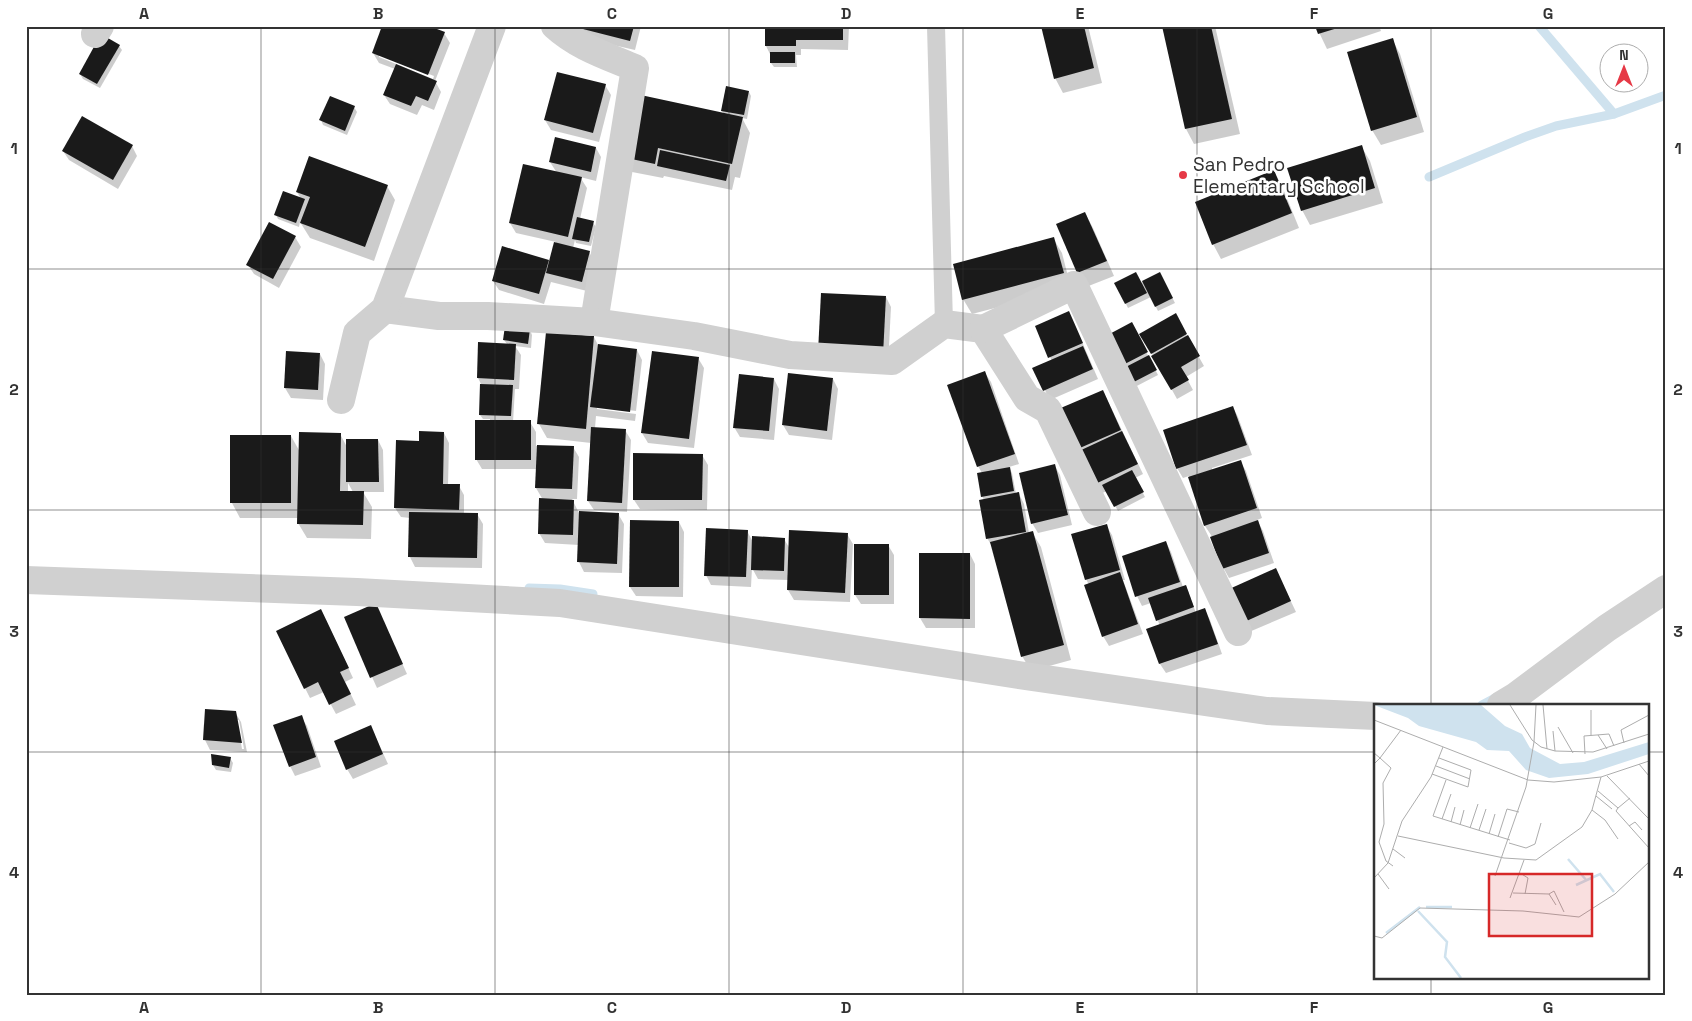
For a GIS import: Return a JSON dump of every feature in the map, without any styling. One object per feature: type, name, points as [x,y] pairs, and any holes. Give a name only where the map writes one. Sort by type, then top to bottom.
[{"type":"street","points":[[341,400],[357,333],[385,309],[492,26]]},
{"type":"street","points":[[555,26],[568,38],[635,68],[594,322]]},
{"type":"street","points":[[385,309],[438,316],[488,316],[594,322],[694,336],[790,355],[892,361],[944,324],[983,330],[1074,285],[1238,632]]},
{"type":"street","points":[[983,330],[1028,398],[1048,410],[1097,512]]},
{"type":"street","points":[[26,580],[357,592],[560,604],[1025,676],[1268,711],[1374,716]]},
{"type":"street","points":[[1503,704],[1607,628],[1666,588]]},
{"type":"lane","points":[[936,26],[944,324]]},
{"type":"building","points":[[382,26],[429,26],[445,32],[428,75],[372,53]]},
{"type":"building","points":[[571,26],[634,26],[630,41]]},
{"type":"building","points":[[765,26],[843,26],[843,40],[796,40],[796,46],[765,46]]},
{"type":"building","points":[[1041,26],[1084,26],[1094,68],[1054,79]]},
{"type":"building","points":[[1162,26],[1211,26],[1232,119],[1185,129]]},
{"type":"building","points":[[1315,26],[1341,26],[1341,27],[1318,34]]},
{"type":"building","points":[[101,34],[120,45],[97,84],[79,74]]},
{"type":"building","points":[[1393,38],[1417,117],[1371,131],[1347,52]]},
{"type":"building","points":[[770,52],[795,52],[795,63],[770,63]]},
{"type":"building","points":[[396,64],[437,81],[428,101],[416,96],[411,106],[383,95]]},
{"type":"building","points":[[557,72],[606,84],[593,133],[544,120]]},
{"type":"building","points":[[726,86],[749,91],[744,115],[721,111]]},
{"type":"building","points":[[636,94],[743,117],[732,164],[658,148],[655,164],[622,157]]},
{"type":"building","points":[[330,96],[355,106],[345,131],[319,120]]},
{"type":"building","points":[[82,116],[133,145],[113,180],[62,151]]},
{"type":"building","points":[[555,137],[596,147],[591,172],[549,162]]},
{"type":"building","points":[[1362,145],[1375,188],[1301,211],[1287,168]]},
{"type":"building","points":[[660,150],[730,165],[726,181],[657,166]]},
{"type":"building","points":[[309,156],[388,185],[365,247],[300,223],[310,197],[296,192]]},
{"type":"building","points":[[523,164],[582,177],[568,237],[509,223]]},
{"type":"building","points":[[1274,170],[1292,213],[1212,245],[1195,202]]},
{"type":"building","points":[[283,191],[305,199],[296,223],[274,215]]},
{"type":"building","points":[[1085,212],[1107,261],[1077,273],[1056,224]]},
{"type":"building","points":[[577,217],[594,221],[589,242],[572,239]]},
{"type":"building","points":[[269,222],[296,236],[273,279],[246,265]]},
{"type":"building","points":[[1054,237],[1064,273],[962,300],[953,264]]},
{"type":"building","points":[[554,242],[590,251],[582,282],[546,273]]},
{"type":"building","points":[[502,246],[549,260],[539,294],[492,281]]},
{"type":"building","points":[[1136,272],[1147,293],[1125,304],[1114,283]]},
{"type":"building","points":[[1160,272],[1173,298],[1155,307],[1142,281]]},
{"type":"building","points":[[821,293],[886,296],[883,355],[818,352]]},
{"type":"building","points":[[1069,311],[1083,343],[1048,358],[1035,326]]},
{"type":"building","points":[[1176,313],[1187,334],[1151,354],[1139,334]]},
{"type":"building","points":[[1132,322],[1148,352],[1117,368],[1102,338]]},
{"type":"building","points":[[505,326],[530,329],[528,344],[503,340]]},
{"type":"building","points":[[546,332],[594,336],[586,429],[537,424]]},
{"type":"building","points":[[1188,335],[1200,356],[1181,367],[1189,380],[1171,390],[1151,356]]},
{"type":"building","points":[[478,342],[516,344],[514,380],[477,378]]},
{"type":"building","points":[[598,344],[637,349],[630,412],[590,407]]},
{"type":"building","points":[[1083,346],[1093,369],[1043,391],[1032,368]]},
{"type":"building","points":[[286,351],[320,353],[318,390],[284,388]]},
{"type":"building","points":[[652,351],[699,357],[689,439],[641,433]]},
{"type":"building","points":[[1149,355],[1157,370],[1126,386],[1118,371]]},
{"type":"building","points":[[985,371],[1015,454],[977,467],[947,385]]},
{"type":"building","points":[[788,373],[833,378],[827,431],[782,425]]},
{"type":"building","points":[[739,374],[774,378],[769,431],[733,428]]},
{"type":"building","points":[[480,384],[513,385],[511,416],[479,415]]},
{"type":"building","points":[[1103,390],[1121,430],[1073,451],[1056,410]]},
{"type":"building","points":[[1233,406],[1247,445],[1176,469],[1163,430]]},
{"type":"building","points":[[475,420],[531,420],[531,460],[475,460]]},
{"type":"building","points":[[591,427],[626,429],[622,503],[587,501]]},
{"type":"building","points":[[419,431],[444,432],[443,484],[460,484],[459,510],[394,508],[396,440],[419,441]]},
{"type":"building","points":[[1122,431],[1138,464],[1093,485],[1077,452]]},
{"type":"building","points":[[299,432],[341,433],[340,491],[364,491],[363,525],[297,524]]},
{"type":"building","points":[[230,435],[291,435],[291,503],[230,503]]},
{"type":"building","points":[[346,439],[378,439],[379,482],[346,482]]},
{"type":"building","points":[[537,445],[574,446],[572,489],[535,488]]},
{"type":"building","points":[[633,453],[703,454],[702,500],[633,500]]},
{"type":"building","points":[[1241,460],[1257,508],[1204,526],[1188,477]]},
{"type":"building","points":[[1055,464],[1068,515],[1031,524],[1019,473]]},
{"type":"building","points":[[1010,467],[1014,491],[981,497],[977,473]]},
{"type":"building","points":[[1132,470],[1144,492],[1114,507],[1102,485]]},
{"type":"building","points":[[1019,492],[1026,532],[986,539],[979,500]]},
{"type":"building","points":[[539,498],[574,500],[573,535],[538,534]]},
{"type":"building","points":[[579,511],[619,513],[617,564],[577,562]]},
{"type":"building","points":[[409,512],[478,513],[477,558],[408,557]]},
{"type":"building","points":[[630,520],[679,521],[679,587],[629,587]]},
{"type":"building","points":[[1258,520],[1269,553],[1222,569],[1210,537]]},
{"type":"building","points":[[1107,524],[1120,570],[1085,580],[1071,534]]},
{"type":"building","points":[[706,528],[748,530],[746,577],[704,576]]},
{"type":"building","points":[[789,530],[848,533],[845,593],[787,590]]},
{"type":"building","points":[[1033,531],[1064,645],[1021,657],[990,542]]},
{"type":"building","points":[[752,536],[785,538],[784,571],[751,570]]},
{"type":"building","points":[[1166,541],[1180,582],[1135,597],[1122,556]]},
{"type":"building","points":[[854,544],[889,544],[889,595],[854,595]]},
{"type":"building","points":[[919,553],[970,553],[970,619],[919,618]]},
{"type":"building","points":[[1276,568],[1291,601],[1242,623],[1227,590]]},
{"type":"building","points":[[1120,572],[1138,624],[1102,637],[1084,585]]},
{"type":"building","points":[[1186,585],[1194,607],[1156,621],[1148,598]]},
{"type":"building","points":[[376,603],[403,664],[370,678],[344,617]]},
{"type":"building","points":[[1205,608],[1218,644],[1159,664],[1146,629]]},
{"type":"building","points":[[321,609],[349,668],[340,672],[351,694],[329,705],[318,682],[304,689],[276,631]]},
{"type":"building","points":[[205,709],[236,711],[242,743],[203,740]]},
{"type":"building","points":[[302,715],[316,757],[289,767],[273,725]]},
{"type":"building","points":[[371,725],[383,754],[346,770],[334,741]]},
{"type":"building","points":[[211,754],[231,757],[229,768],[212,765]]},
{"type":"waterway","points":[[1539,26],[1614,114]]},
{"type":"waterway","points":[[1429,177],[1556,126],[1614,114],[1666,95]]},
{"type":"waterway","points":[[529,588],[560,589],[593,594]]},
{"type":"waterway","points":[[1484,704],[1497,697]]},
{"type":"place","name":"San Pedro Elementary School","points":[[1183,175]]}]
